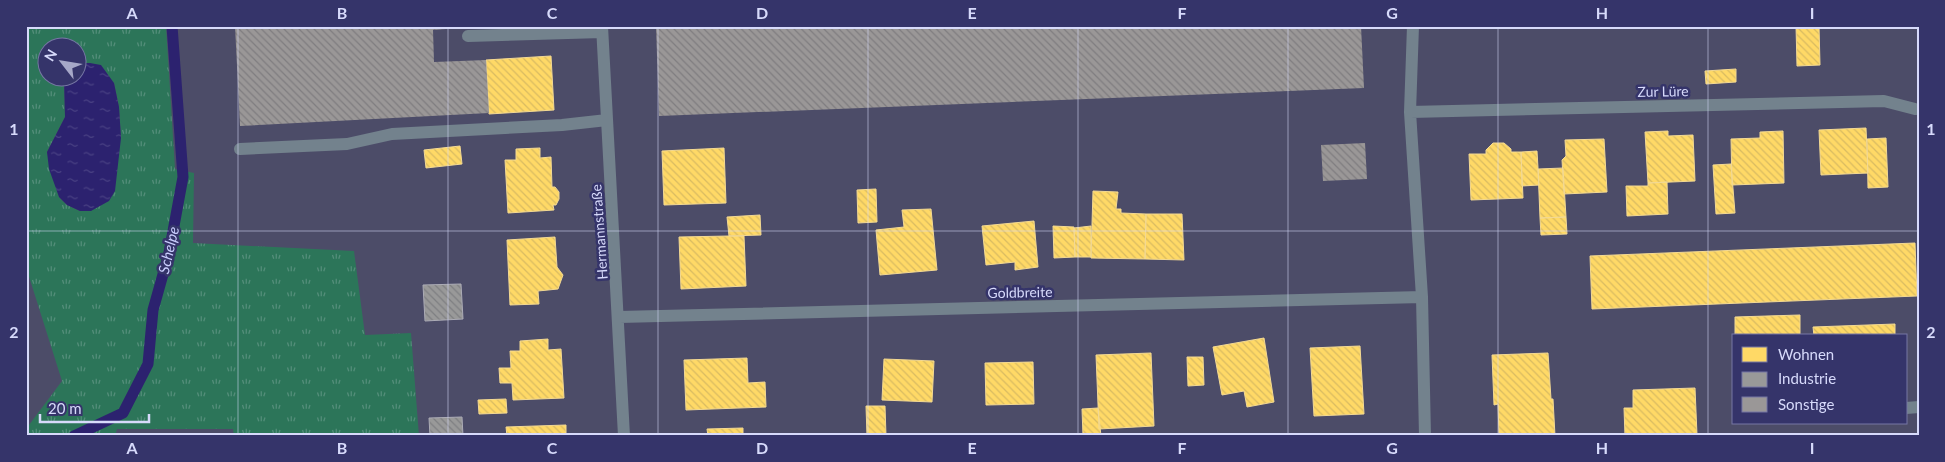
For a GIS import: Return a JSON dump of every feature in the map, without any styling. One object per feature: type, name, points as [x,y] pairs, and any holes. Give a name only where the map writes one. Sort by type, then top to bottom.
[{"type":"street","points":[[1413,26],[1410,112],[1422,297],[1425,436]]},
{"type":"street","points":[[468,36],[602,29]]},
{"type":"street","name":"Hermannstraße","points":[[602,29],[624,436]]},
{"type":"street","name":"Zur Lüre","points":[[1410,112],[1884,101],[1915,109]]},
{"type":"street","points":[[240,149],[347,144],[392,134],[562,125],[607,120]]},
{"type":"street","name":"Goldbreite","points":[[619,316],[1422,297]]},
{"type":"green space","points":[[26,26],[166,26],[175,169],[194,173],[193,243],[354,251],[365,335],[411,333],[419,436],[234,436],[233,429],[117,429],[115,436],[26,436],[26,429],[62,381],[26,267]],"holes":[[[38,38],[88,38],[88,68],[114,83],[119,107],[121,138],[80,211],[67,205],[59,197],[47,152],[65,117],[64,88],[38,88]]]},
{"type":"water","points":[[88,63],[101,65],[114,83],[119,107],[121,138],[115,191],[109,201],[91,211],[80,211],[67,205],[59,197],[49,169],[47,152],[65,117],[64,88],[88,88]]},
{"type":"building: Wohnen","points":[[1796,26],[1819,26],[1820,65],[1797,66]]},
{"type":"building: Wohnen","points":[[551,56],[554,110],[489,114],[486,60]]},
{"type":"building: Wohnen","points":[[1736,69],[1736,82],[1706,84],[1705,71]]},
{"type":"building: Wohnen","points":[[1866,128],[1868,173],[1821,175],[1819,130]]},
{"type":"building: Wohnen","points":[[1668,131],[1668,136],[1693,135],[1695,181],[1648,183],[1645,132]]},
{"type":"building: Wohnen","points":[[1783,131],[1784,183],[1732,185],[1731,139],[1760,138],[1760,132]]},
{"type":"building: Wohnen","points":[[1886,138],[1888,187],[1868,188],[1867,139]]},
{"type":"building: Wohnen","points":[[1604,139],[1607,192],[1564,194],[1562,160],[1566,156],[1565,140]]},
{"type":"building: Wohnen","points":[[1493,143],[1504,143],[1511,149],[1511,152],[1521,152],[1523,198],[1471,200],[1469,154],[1486,154],[1486,150]]},
{"type":"building: Wohnen","points":[[460,146],[462,164],[426,168],[424,150]]},
{"type":"building: Wohnen","points":[[540,148],[540,158],[551,157],[552,187],[555,187],[559,192],[559,199],[556,205],[553,205],[554,210],[508,213],[505,160],[516,160],[516,149]]},
{"type":"building: Wohnen","points":[[724,148],[726,203],[664,205],[662,151]]},
{"type":"building: Wohnen","points":[[1537,151],[1539,185],[1522,186],[1521,152]]},
{"type":"building: Wohnen","points":[[1731,164],[1735,213],[1716,214],[1713,165]]},
{"type":"building: Wohnen","points":[[1563,168],[1566,217],[1540,218],[1538,169]]},
{"type":"building: Wohnen","points":[[1667,182],[1668,214],[1627,216],[1626,186],[1648,186],[1648,183]]},
{"type":"building: Wohnen","points":[[876,189],[877,222],[858,223],[857,190]]},
{"type":"building: Wohnen","points":[[1093,191],[1118,192],[1116,209],[1121,209],[1121,213],[1146,214],[1145,259],[1091,258]]},
{"type":"building: Wohnen","points":[[931,209],[937,270],[880,275],[876,230],[904,227],[902,210]]},
{"type":"building: Wohnen","points":[[1146,214],[1182,214],[1184,260],[1145,259]]},
{"type":"building: Wohnen","points":[[760,215],[761,235],[729,236],[727,217]]},
{"type":"building: Wohnen","points":[[1566,217],[1567,234],[1541,235],[1540,218]]},
{"type":"building: Wohnen","points":[[1034,221],[1038,267],[1015,270],[1015,262],[986,265],[982,226]]},
{"type":"building: Wohnen","points":[[1053,226],[1074,227],[1075,257],[1054,258]]},
{"type":"building: Wohnen","points":[[1091,226],[1091,257],[1075,257],[1074,228]]},
{"type":"building: Wohnen","points":[[744,236],[746,286],[681,289],[679,237]]},
{"type":"building: Wohnen","points":[[555,237],[557,267],[563,275],[558,289],[538,291],[539,304],[510,305],[507,240]]},
{"type":"building: Wohnen","points":[[1915,243],[1917,296],[1592,309],[1590,256]]},
{"type":"building: Wohnen","points":[[1800,315],[1800,334],[1735,334],[1735,317]]},
{"type":"building: Wohnen","points":[[1895,324],[1895,334],[1814,334],[1813,327]]},
{"type":"building: Wohnen","points":[[1264,338],[1274,402],[1247,407],[1244,391],[1222,395],[1213,347]]},
{"type":"building: Wohnen","points":[[548,339],[548,350],[561,349],[564,398],[513,400],[512,383],[500,383],[499,368],[511,368],[510,351],[520,351],[520,341]]},
{"type":"building: Wohnen","points":[[1360,346],[1364,414],[1314,416],[1310,348]]},
{"type":"building: Wohnen","points":[[1151,353],[1154,426],[1099,429],[1096,355]]},
{"type":"building: Wohnen","points":[[1548,353],[1555,436],[1499,436],[1498,404],[1494,405],[1492,355]]},
{"type":"building: Wohnen","points":[[1187,357],[1203,357],[1204,385],[1188,386]]},
{"type":"building: Wohnen","points":[[747,358],[748,383],[765,382],[766,407],[686,410],[684,360]]},
{"type":"building: Wohnen","points":[[884,359],[934,361],[932,402],[882,400]]},
{"type":"building: Wohnen","points":[[1033,362],[1034,404],[986,405],[985,363]]},
{"type":"building: Wohnen","points":[[1695,388],[1697,435],[1708,436],[1625,436],[1624,408],[1633,408],[1633,390]]},
{"type":"building: Wohnen","points":[[506,399],[507,413],[479,414],[478,400]]},
{"type":"building: Wohnen","points":[[866,406],[885,406],[886,436],[867,436]]},
{"type":"building: Wohnen","points":[[1098,408],[1101,436],[1083,436],[1082,409]]},
{"type":"building: Wohnen","points":[[566,425],[566,436],[507,436],[506,427]]},
{"type":"building: Wohnen","points":[[743,428],[743,436],[708,436],[707,429]]},
{"type":"building: Industrie","points":[[461,284],[463,319],[425,321],[423,285]]},
{"type":"building: Industrie","points":[[462,417],[463,436],[430,436],[429,418]]},
{"type":"building: Sonstige","points":[[235,26],[445,26],[446,29],[433,30],[434,62],[486,60],[489,113],[240,126]]},
{"type":"building: Sonstige","points":[[656,26],[1361,26],[1364,88],[659,116]]},
{"type":"building: Sonstige","points":[[1365,143],[1367,179],[1323,181],[1321,145]]},
{"type":"waterway","name":"Schelpe","points":[[74,436],[123,413],[148,364],[153,310],[169,253],[183,177],[172,26]]}]
